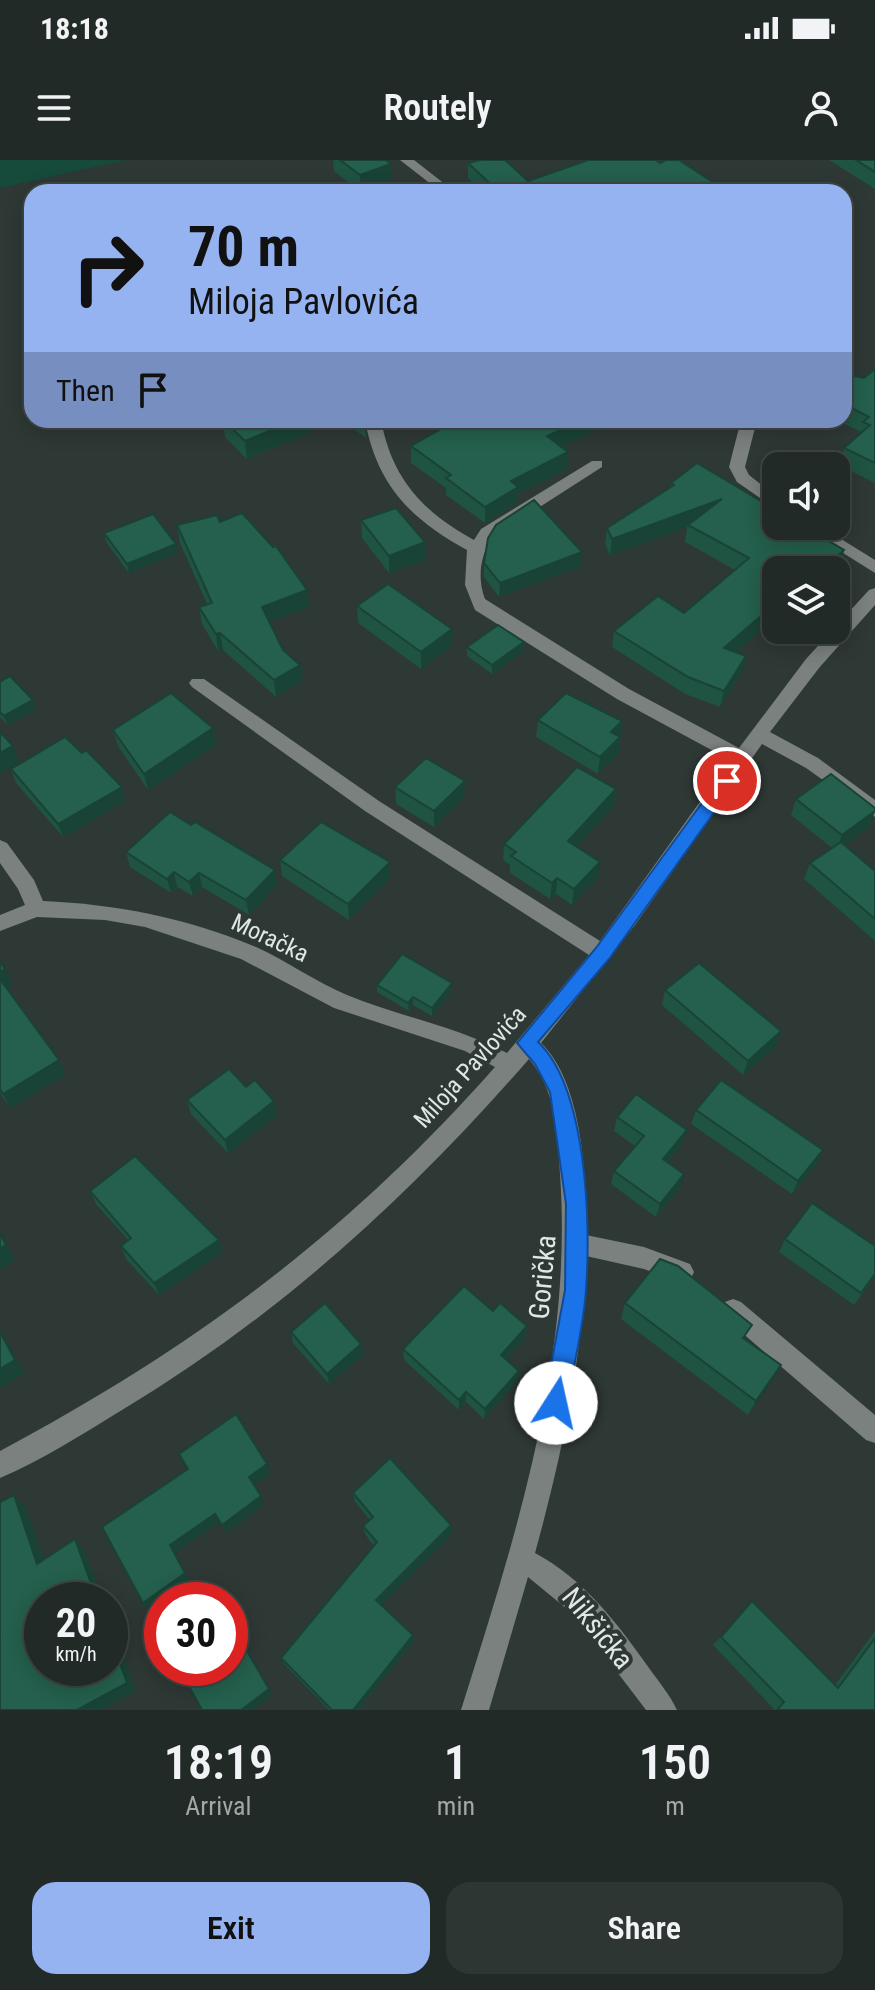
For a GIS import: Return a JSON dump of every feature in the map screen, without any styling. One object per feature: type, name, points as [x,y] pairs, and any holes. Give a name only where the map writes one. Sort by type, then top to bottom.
[{"type":"street","points":[[406,160],[438,184]]},
{"type":"street","points":[[376,428],[398,488],[408,504],[421,517],[476,548]]},
{"type":"street","points":[[747,428],[737,467],[743,478],[762,493]]},
{"type":"street","points":[[597,464],[487,533],[476,548],[473,595],[481,606],[623,694],[743,759]]},
{"type":"street","points":[[831,540],[875,567]]},
{"type":"street","name":"Miloja Pavlovića","points":[[0,1465],[168,1369],[262,1303],[385,1196],[508,1064],[602,953],[807,670],[875,594]]},
{"type":"street","points":[[198,683],[372,806],[602,953]]},
{"type":"street","points":[[759,734],[812,763],[875,810]]},
{"type":"street","points":[[0,848],[27,886],[36,909]]},
{"type":"street","name":"Moračka","points":[[0,923],[36,909],[105,912],[177,928],[248,953],[341,1002],[471,1044],[508,1064]]},
{"type":"street","name":"Gorička","points":[[475,1710],[521,1559],[551,1432],[576,1290],[577,1204],[560,1091],[542,1058],[526,1043]]},
{"type":"street","points":[[578,1244],[644,1258],[681,1271],[713,1294],[875,1431]]},
{"type":"street","name":"Nikšićka","points":[[521,1559],[557,1579],[575,1597],[663,1710]]},
{"type":"green space","points":[[0,160],[126,160],[0,188]]},
{"type":"building","points":[[340,160],[386,160],[391,164],[360,175]]},
{"type":"building","points":[[505,160],[528,181],[588,160],[656,160],[660,163],[679,160],[716,184],[490,184],[468,163]]},
{"type":"building","points":[[856,160],[875,160],[875,172]]},
{"type":"building","points":[[875,369],[875,463],[844,448],[870,425],[863,422],[869,417],[852,408],[852,378],[864,378]]},
{"type":"building","points":[[231,428],[276,428],[245,441]]},
{"type":"building","points":[[443,428],[565,428],[547,436],[568,452],[511,481],[518,487],[485,507],[446,478],[451,475],[411,446]]},
{"type":"building","points":[[697,463],[762,502],[762,540],[827,540],[844,550],[838,556],[762,556],[762,615],[724,648],[746,656],[724,691],[688,677],[614,631],[658,596],[684,613],[749,558],[688,525],[722,499],[612,539],[607,528],[674,485],[671,483]]},
{"type":"building","points":[[534,500],[582,552],[500,583],[484,563],[488,538],[496,525]]},
{"type":"building","points":[[396,508],[425,542],[389,556],[361,520]]},
{"type":"building","points":[[242,513],[273,547],[276,546],[307,590],[262,607],[283,650],[300,665],[274,680],[220,633],[216,634],[199,607],[212,603],[177,525],[217,515],[220,522]]},
{"type":"building","points":[[153,514],[176,544],[127,564],[104,533]]},
{"type":"building","points":[[388,584],[452,629],[421,652],[357,606]]},
{"type":"building","points":[[498,625],[524,642],[492,665],[467,647]]},
{"type":"building","points":[[10,676],[33,700],[4,716],[0,712],[0,682]]},
{"type":"building","points":[[171,693],[213,728],[144,774],[113,730]]},
{"type":"building","points":[[566,693],[622,721],[611,732],[620,737],[600,757],[538,720]]},
{"type":"building","points":[[0,732],[13,746],[0,753]]},
{"type":"building","points":[[65,737],[82,753],[86,750],[122,787],[58,824],[11,769]]},
{"type":"building","points":[[426,758],[465,781],[434,811],[395,787]]},
{"type":"building","points":[[577,767],[616,789],[568,841],[600,862],[574,889],[557,878],[552,883],[511,856],[516,852],[504,844]]},
{"type":"building","points":[[831,774],[875,808],[842,835],[796,799]]},
{"type":"building","points":[[170,812],[191,825],[195,822],[275,870],[246,900],[199,873],[189,882],[174,872],[167,879],[126,852]]},
{"type":"building","points":[[321,822],[390,862],[348,904],[280,860]]},
{"type":"building","points":[[841,842],[875,871],[875,919],[810,863]]},
{"type":"building","points":[[402,954],[452,983],[432,1008],[413,997],[408,1003],[377,985]]},
{"type":"building","points":[[699,963],[781,1031],[748,1061],[665,990]]},
{"type":"building","points":[[0,979],[59,1060],[3,1094],[0,1089]]},
{"type":"building","points":[[229,1069],[246,1087],[255,1080],[274,1101],[225,1140],[187,1100]]},
{"type":"building","points":[[721,1080],[823,1150],[798,1181],[696,1110]]},
{"type":"building","points":[[636,1094],[687,1130],[663,1159],[684,1174],[660,1204],[614,1171],[644,1136],[617,1117]]},
{"type":"building","points":[[135,1156],[219,1240],[154,1283],[121,1246],[131,1238],[90,1191]]},
{"type":"building","points":[[812,1203],[875,1246],[875,1274],[861,1293],[785,1239]]},
{"type":"building","points":[[0,1234],[6,1245],[0,1248]]},
{"type":"building","points":[[660,1259],[678,1266],[752,1325],[743,1338],[781,1365],[756,1401],[625,1303]]},
{"type":"building","points":[[464,1286],[493,1311],[500,1303],[527,1326],[501,1355],[519,1371],[485,1409],[466,1392],[459,1400],[403,1349]]},
{"type":"building","points":[[325,1303],[361,1344],[327,1374],[291,1332]]},
{"type":"building","points":[[0,1332],[15,1360],[0,1369]]},
{"type":"building","points":[[236,1414],[267,1464],[249,1477],[261,1496],[222,1525],[215,1514],[170,1545],[185,1573],[172,1582],[144,1582],[143,1603],[102,1527],[188,1469],[179,1454]]},
{"type":"building","points":[[390,1458],[451,1525],[376,1600],[413,1635],[353,1710],[332,1710],[281,1658],[377,1542],[363,1526],[373,1517],[353,1493]]},
{"type":"building","points":[[14,1495],[37,1564],[75,1539],[91,1582],[24,1582],[24,1686],[121,1686],[77,1710],[0,1710],[0,1502]]},
{"type":"building","points":[[752,1601],[838,1688],[875,1638],[875,1710],[777,1710],[784,1702],[721,1637]]},
{"type":"building","points":[[248,1653],[269,1689],[241,1710],[202,1710],[189,1686],[248,1686]]},
{"type":"route","points":[[556,1403],[576,1290],[577,1204],[560,1091],[542,1058],[526,1043],[602,953],[727,781]]}]
